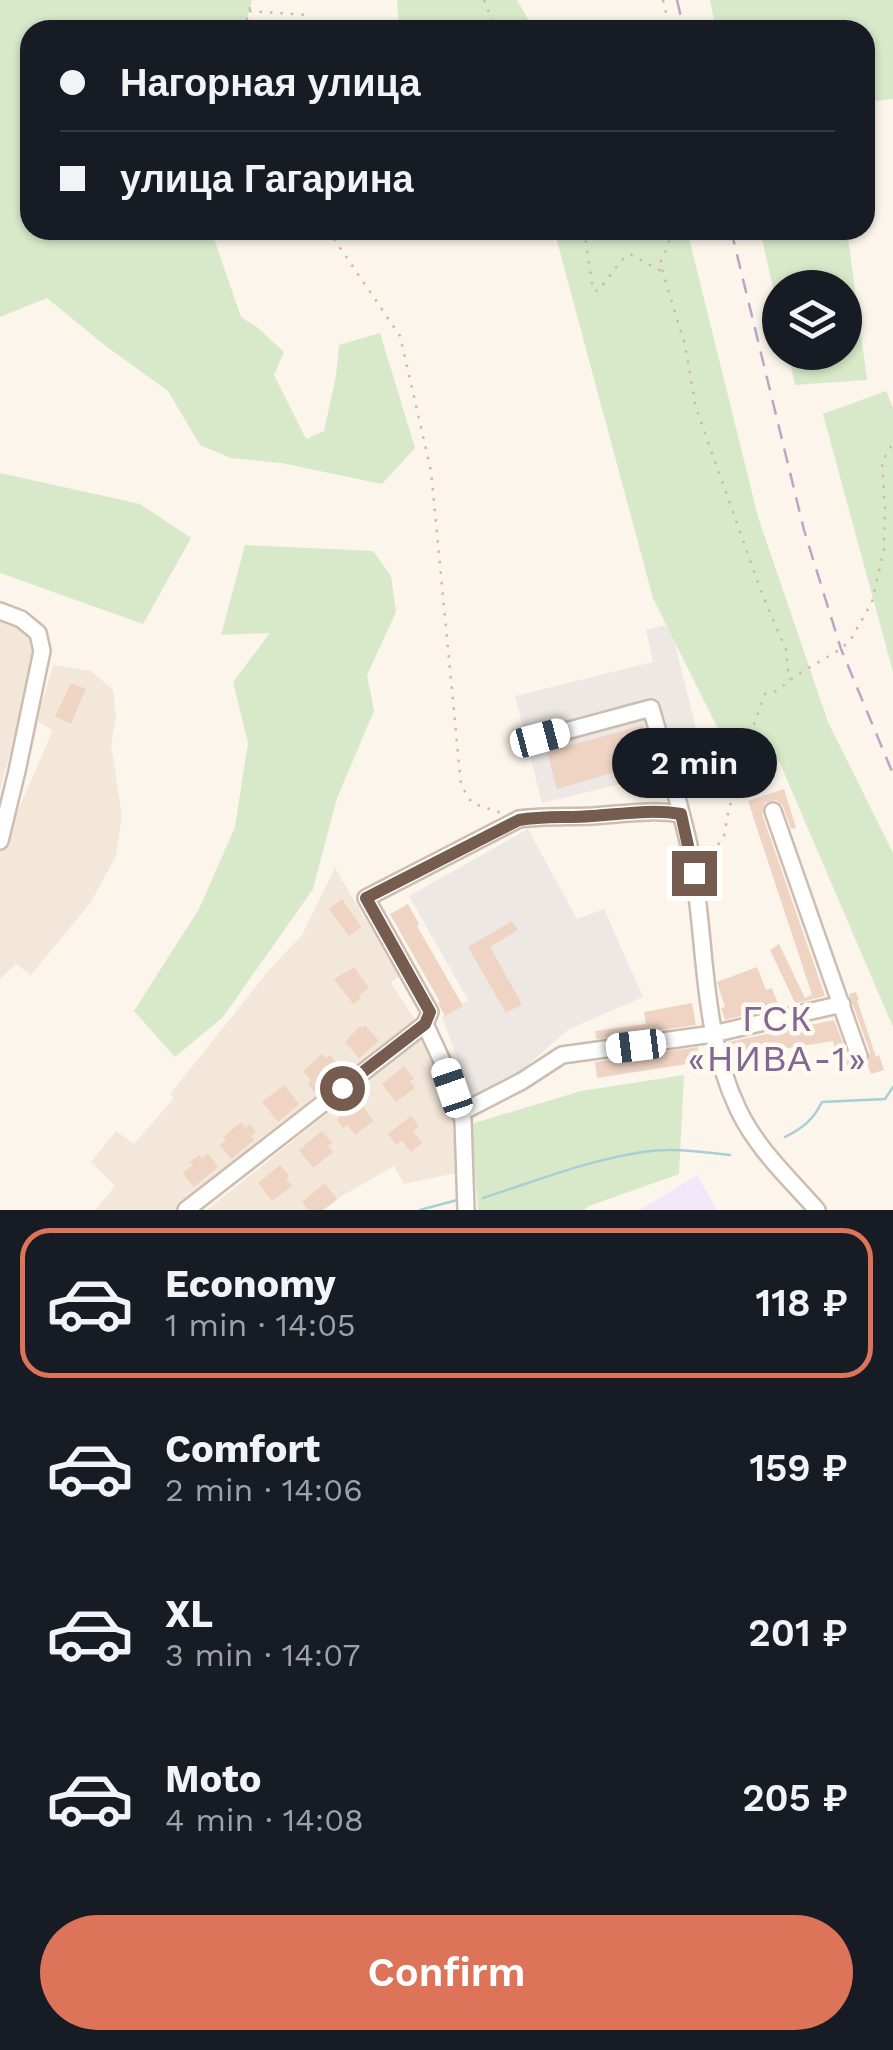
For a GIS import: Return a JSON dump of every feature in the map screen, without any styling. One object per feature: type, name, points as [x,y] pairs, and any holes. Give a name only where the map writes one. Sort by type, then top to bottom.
[{"type":"street","points":[[0,612],[21,619],[38,633],[42,650],[0,841]]},
{"type":"street","points":[[540,738],[651,708],[694,873],[706,1001],[713,1034],[737,1108],[762,1150],[817,1210]]},
{"type":"street","points":[[186,1210],[425,1024],[430,1012],[366,898],[519,820],[655,810],[681,814]]},
{"type":"street","points":[[773,811],[858,1056]]},
{"type":"street","points":[[460,1113],[562,1055],[713,1034],[842,1004]]},
{"type":"street","points":[[425,1024],[464,1120],[466,1210]]},
{"type":"path","points":[[246,20],[252,0]]},
{"type":"path","points":[[249,10],[308,15]]},
{"type":"path","points":[[335,240],[400,336],[432,471],[461,785],[472,804],[519,820]]},
{"type":"path","points":[[586,240],[593,290],[598,291],[630,254],[664,273]]},
{"type":"path","points":[[669,240],[660,263],[685,345],[696,408],[760,590],[786,650],[789,682]]},
{"type":"path","points":[[694,873],[724,836],[765,694],[777,691],[818,660],[840,649],[872,602],[884,549],[882,462],[893,443]]},
{"type":"shaded area","points":[[0,618],[28,632],[35,644],[0,790]]},
{"type":"shaded area","points":[[670,624],[707,772],[676,779],[674,771],[542,803],[515,696],[653,662],[646,630]]},
{"type":"shaded area","points":[[53,665],[91,671],[113,690],[116,716],[111,744],[122,816],[116,856],[91,902],[31,975],[16,964],[0,979],[0,852],[53,730],[37,721]]},
{"type":"shaded area","points":[[528,829],[577,919],[604,909],[643,997],[569,1029],[523,1069],[474,1103],[442,1017],[468,1000],[409,896]]},
{"type":"shaded area","points":[[335,868],[399,976],[391,983],[416,1021],[180,1210],[95,1210],[115,1186],[91,1162],[116,1131],[134,1144],[173,1099],[171,1093],[269,970],[302,935]]},
{"type":"shaded area","points":[[421,1038],[446,1071],[456,1173],[404,1184],[394,1166],[324,1210],[207,1210]]},
{"type":"shaded area","points":[[697,1175],[717,1210],[640,1210]]},
{"type":"green space","points":[[0,0],[252,0],[247,20],[20,20],[20,240],[214,240],[241,317],[284,352],[274,375],[306,439],[324,431],[339,345],[380,333],[415,448],[382,484],[281,463],[231,458],[200,445],[168,391],[47,298],[0,317]]},
{"type":"green space","points":[[397,0],[517,0],[528,20],[399,20]]},
{"type":"green space","points":[[710,0],[893,0],[893,99],[875,99],[875,20],[714,20]]},
{"type":"green space","points":[[557,240],[689,240],[758,517],[828,722],[893,853],[893,1027],[779,761],[736,765],[653,598]]},
{"type":"green space","points":[[762,240],[848,240],[852,270],[769,270]]},
{"type":"green space","points":[[862,342],[867,380],[795,385],[792,370],[862,370]]},
{"type":"green space","points":[[886,391],[893,408],[893,672],[823,414]]},
{"type":"green space","points":[[0,473],[140,504],[191,538],[143,624],[0,573]]},
{"type":"green space","points":[[245,545],[373,551],[391,576],[396,612],[367,675],[374,711],[337,798],[313,889],[223,1017],[175,1057],[134,1011],[199,909],[235,827],[248,743],[233,682],[270,633],[221,635]]},
{"type":"green space","points":[[684,1075],[679,1174],[584,1210],[478,1210],[471,1124],[581,1091]]},
{"type":"building","points":[[71,683],[86,689],[71,724],[55,716]]},
{"type":"building","points":[[643,725],[653,761],[557,789],[547,752]]},
{"type":"building","points":[[784,789],[796,828],[791,829],[783,806],[776,800],[765,803],[762,814],[825,996],[794,1004],[770,950],[779,944],[805,998],[812,995],[748,801]]},
{"type":"building","points":[[342,899],[361,927],[349,936],[329,909]]},
{"type":"building","points":[[408,904],[463,1006],[445,1016],[390,914]]},
{"type":"building","points":[[512,921],[518,930],[490,947],[522,1004],[506,1013],[468,947]]},
{"type":"building","points":[[354,967],[369,988],[353,1004],[334,979]]},
{"type":"building","points":[[757,967],[766,990],[772,988],[779,1006],[725,1020],[717,982]]},
{"type":"building","points":[[856,992],[876,1057],[879,1055],[884,1070],[871,1074],[867,1063],[870,1052],[849,994]]},
{"type":"building","points":[[692,1003],[696,1025],[596,1039],[595,1031],[646,1024],[644,1012]]},
{"type":"building","points":[[834,1020],[851,1065],[839,1068],[833,1041],[731,1057],[728,1042]]},
{"type":"building","points":[[365,1025],[379,1041],[359,1058],[345,1042]]},
{"type":"building","points":[[698,1047],[700,1062],[597,1078],[595,1062]]},
{"type":"building","points":[[322,1054],[326,1058],[330,1055],[341,1070],[314,1092],[303,1071]]},
{"type":"building","points":[[404,1066],[414,1079],[410,1081],[415,1088],[396,1102],[382,1084]]},
{"type":"building","points":[[284,1085],[299,1104],[278,1122],[262,1102]]},
{"type":"building","points":[[360,1101],[373,1121],[355,1135],[337,1119]]},
{"type":"building","points":[[411,1116],[419,1126],[413,1131],[422,1143],[411,1152],[402,1141],[396,1145],[388,1134]]},
{"type":"building","points":[[241,1122],[245,1128],[250,1124],[256,1132],[251,1136],[254,1140],[231,1159],[220,1145],[226,1140],[223,1137]]},
{"type":"building","points":[[322,1131],[332,1143],[328,1146],[333,1152],[313,1168],[299,1150]]},
{"type":"building","points":[[208,1154],[218,1167],[194,1187],[183,1173],[199,1155],[202,1158]]},
{"type":"building","points":[[280,1165],[292,1186],[272,1201],[258,1183]]},
{"type":"building","points":[[325,1183],[337,1199],[323,1210],[309,1210],[302,1202]]},
{"type":"waterway","points":[[785,1137],[807,1123],[822,1102],[885,1099],[893,1087]]},
{"type":"waterway","points":[[483,1198],[582,1166],[643,1152],[676,1150],[730,1155]]},
{"type":"waterway","points":[[420,1210],[461,1199]]},
{"type":"railway","points":[[677,0],[682,20]]},
{"type":"railway","points":[[733,240],[804,530],[841,649],[893,774]]},
{"type":"district","name":"ГСК «НИВА-1»","points":[[778,1039]]},
{"type":"route","points":[[342,1088],[425,1024],[430,1012],[366,898],[519,820],[545,816],[655,810],[681,814],[694,873]]}]
